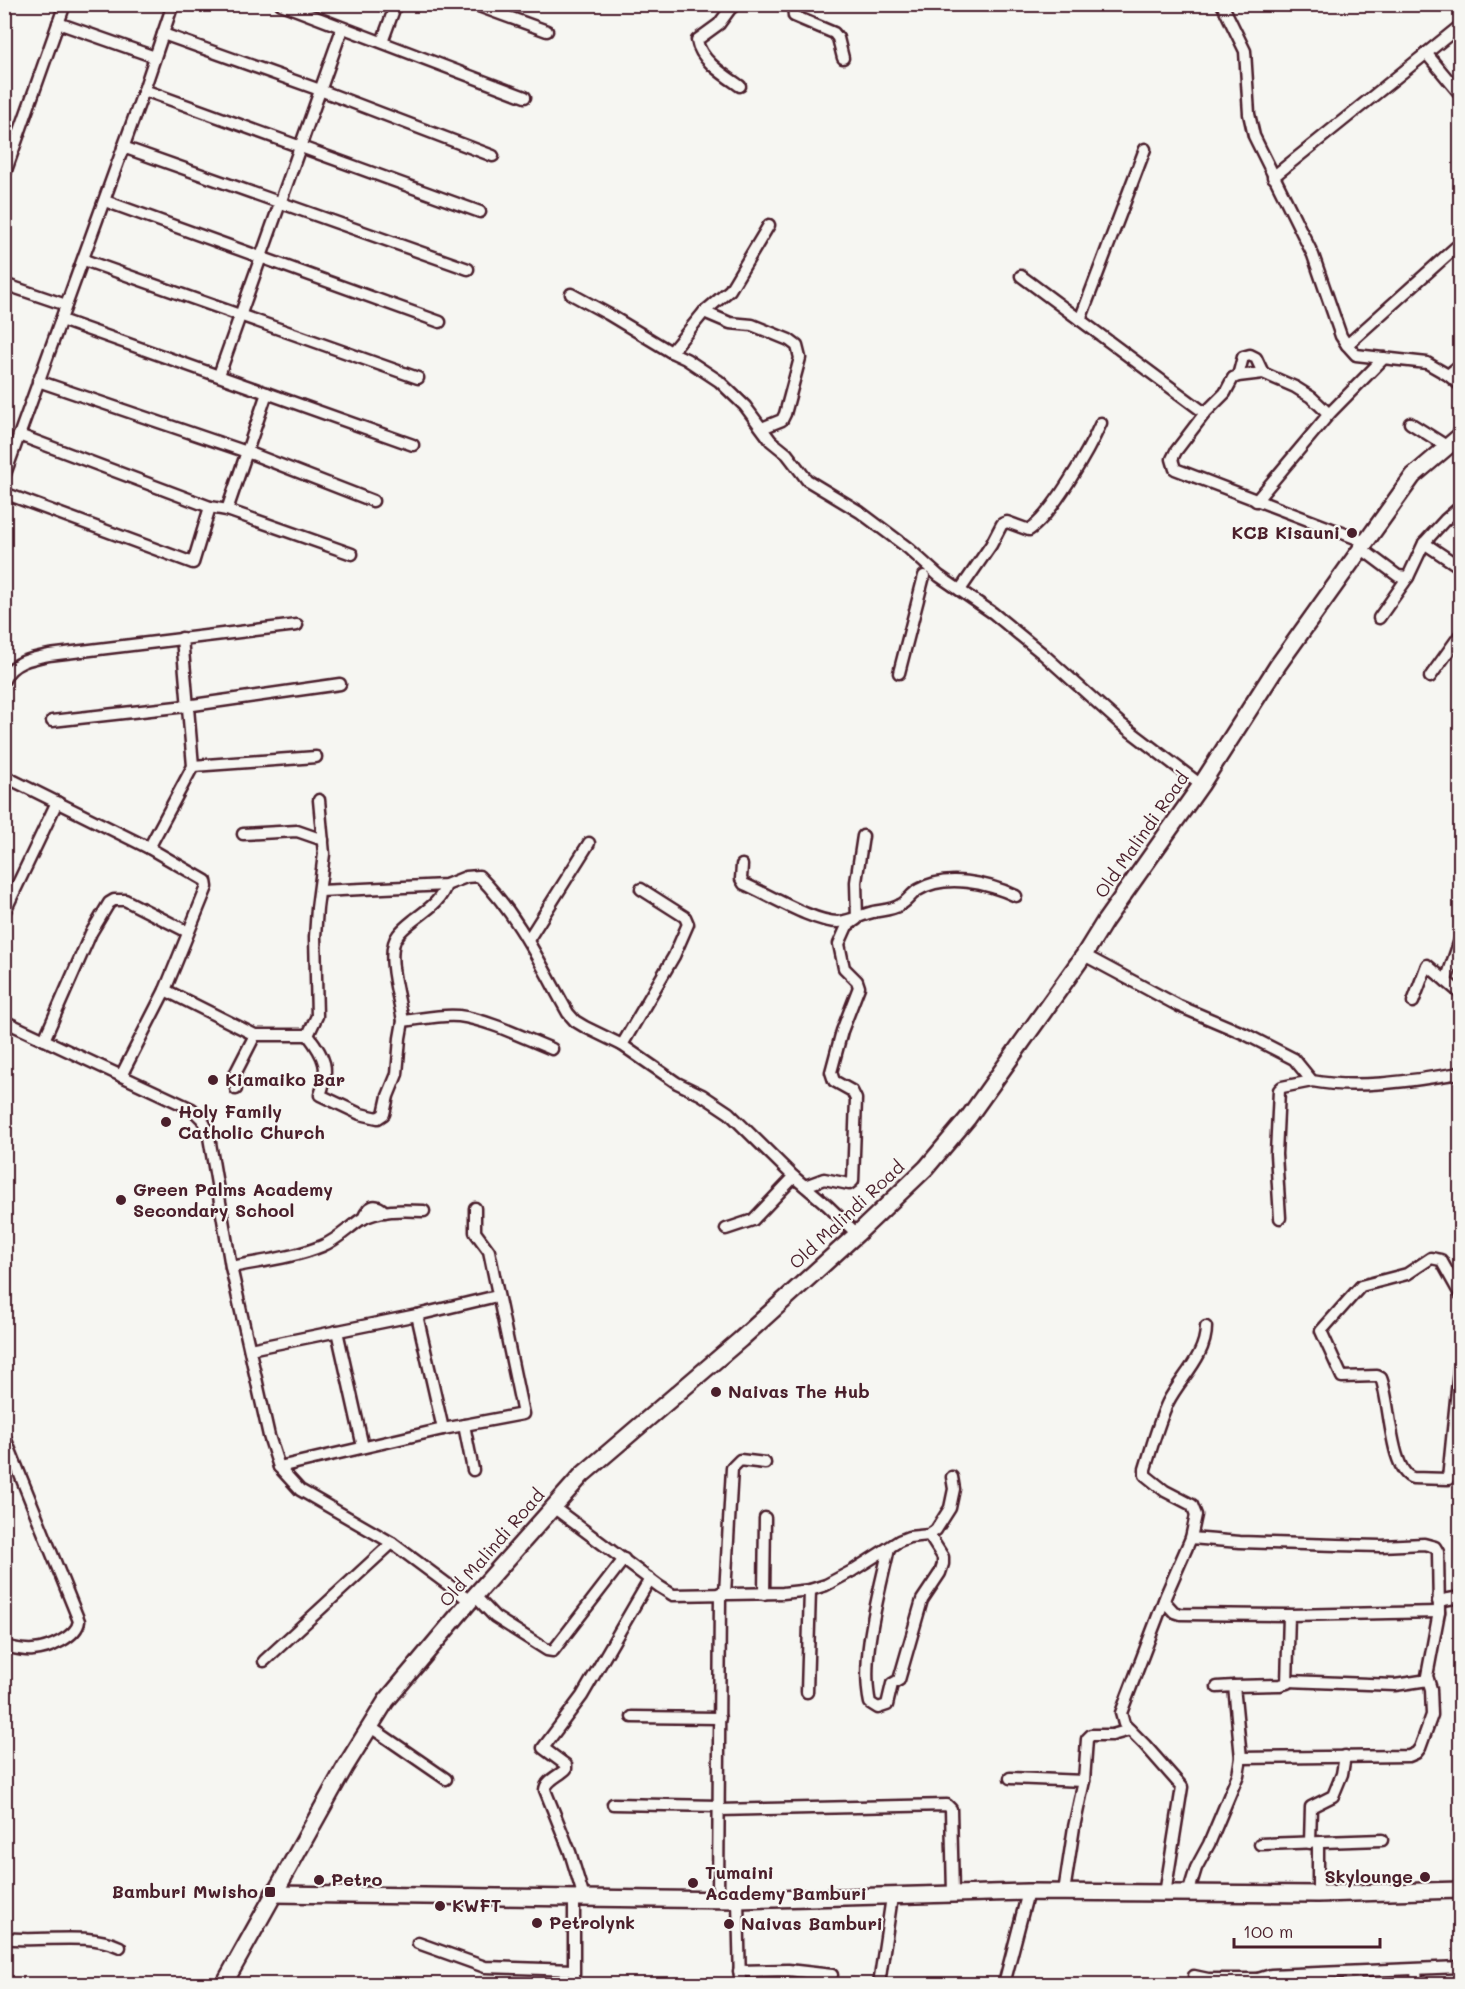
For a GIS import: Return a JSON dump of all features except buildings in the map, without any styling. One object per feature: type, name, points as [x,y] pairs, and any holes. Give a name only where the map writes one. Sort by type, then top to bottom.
[{"type":"main road","name":"Old Malindi Road","points":[[224,1984],[369,1726],[386,1701],[472,1598],[589,1467],[741,1339],[926,1168],[968,1118],[1084,955],[1201,785],[1278,665],[1413,476],[1461,436]]},
{"type":"main road","points":[[273,1894],[738,1900],[1028,1892],[1318,1894],[1461,1890]]},
{"type":"street","points":[[4,176],[65,4]]},
{"type":"street","points":[[4,477],[84,260],[173,4]]},
{"type":"street","points":[[281,4],[525,97]]},
{"type":"street","points":[[382,42],[396,4]]},
{"type":"street","points":[[473,4],[547,31]]},
{"type":"street","points":[[736,4],[715,28],[701,35],[697,40],[700,49],[720,72],[740,86]]},
{"type":"street","points":[[793,4],[794,16],[834,33],[838,38],[843,58]]},
{"type":"street","points":[[1222,4],[1245,51],[1249,114],[1254,136],[1313,255],[1341,336],[1356,354],[1427,363],[1461,385]]},
{"type":"street","points":[[58,23],[155,57]]},
{"type":"street","points":[[1273,177],[1461,26]]},
{"type":"street","points":[[219,375],[342,29]]},
{"type":"street","points":[[163,34],[320,90],[493,156]]},
{"type":"street","points":[[1426,53],[1461,94]]},
{"type":"street","points":[[144,90],[301,145],[480,212]]},
{"type":"street","points":[[123,147],[468,269]]},
{"type":"street","points":[[1080,320],[1146,149]]},
{"type":"street","points":[[105,201],[440,322]]},
{"type":"street","points":[[671,352],[704,312],[730,290],[769,225]]},
{"type":"street","points":[[1347,345],[1456,247]]},
{"type":"street","points":[[84,260],[418,378]]},
{"type":"street","points":[[1021,276],[1205,413]]},
{"type":"street","points":[[4,284],[66,305]]},
{"type":"street","points":[[571,294],[686,359],[718,381],[745,406],[771,441],[787,454],[807,480],[860,512],[908,548],[939,576],[993,613],[1121,724],[1201,785]]},
{"type":"street","points":[[704,312],[730,323],[752,325],[798,346],[800,358],[785,414],[782,420],[762,429]]},
{"type":"street","points":[[61,320],[413,445]]},
{"type":"street","points":[[1238,376],[1243,357],[1251,355],[1256,358],[1263,373]]},
{"type":"street","points":[[1256,501],[1329,414],[1384,358]]},
{"type":"street","points":[[1448,375],[1461,365]]},
{"type":"street","points":[[1329,414],[1311,397],[1263,373],[1238,376],[1233,378],[1225,393],[1205,413],[1176,451],[1172,459],[1175,469],[1364,545],[1398,576],[1408,577]]},
{"type":"street","points":[[38,381],[247,453],[373,501]]},
{"type":"street","points":[[227,510],[267,393]]},
{"type":"street","points":[[960,590],[1002,524],[1007,522],[1029,530],[1038,523],[1064,488],[1101,423]]},
{"type":"street","points":[[1410,423],[1448,447]]},
{"type":"street","points":[[19,435],[210,507],[227,510],[352,554]]},
{"type":"street","points":[[4,494],[193,563],[210,507]]},
{"type":"street","points":[[1379,618],[1408,577],[1424,543],[1445,520],[1461,507]]},
{"type":"street","points":[[1424,543],[1461,567]]},
{"type":"street","points":[[899,673],[924,576]]},
{"type":"street","points":[[4,680],[17,665],[28,659],[49,655],[297,626]]},
{"type":"street","points":[[1430,677],[1461,635]]},
{"type":"street","points":[[149,848],[193,766],[186,706],[182,638]]},
{"type":"street","points":[[52,721],[186,706],[340,684]]},
{"type":"street","points":[[193,766],[316,757]]},
{"type":"street","points":[[4,776],[149,848],[206,880],[207,887],[165,990],[121,1077]]},
{"type":"street","points":[[309,1035],[316,1016],[316,908],[324,854],[319,800]]},
{"type":"street","points":[[4,913],[8,896],[57,802]]},
{"type":"street","points":[[243,834],[297,831],[323,840]]},
{"type":"street","points":[[857,919],[856,876],[863,836]]},
{"type":"street","points":[[528,940],[589,843]]},
{"type":"street","points":[[742,865],[742,882],[765,895],[819,919],[836,922],[857,919]]},
{"type":"street","points":[[320,891],[446,885],[466,877],[479,876],[503,902],[528,940],[568,1013],[575,1021],[622,1045],[677,1083],[702,1095],[729,1113],[794,1177],[857,1234]]},
{"type":"street","points":[[805,1186],[824,1179],[849,1184],[853,1181],[856,1099],[852,1091],[834,1081],[831,1072],[842,1030],[859,987],[857,981],[844,968],[839,941],[847,926],[871,913],[899,906],[918,890],[944,882],[959,881],[990,886],[1016,896]]},
{"type":"street","points":[[309,1035],[319,1049],[326,1070],[326,1080],[320,1095],[360,1114],[380,1118],[384,1114],[397,1074],[403,1021],[398,990],[392,972],[397,935],[435,904],[446,885]]},
{"type":"street","points":[[622,1045],[674,956],[688,924],[685,917],[640,889]]},
{"type":"street","points":[[44,1040],[91,933],[109,903],[114,900],[125,900],[188,932]]},
{"type":"street","points":[[1446,981],[1461,940]]},
{"type":"street","points":[[1084,955],[1179,1006],[1245,1034],[1294,1059],[1312,1082]]},
{"type":"street","points":[[1413,1002],[1427,964],[1461,993]]},
{"type":"street","points":[[165,990],[255,1035],[309,1035]]},
{"type":"street","points":[[403,1021],[447,1016],[462,1017],[477,1020],[552,1049]]},
{"type":"street","points":[[4,1021],[192,1109],[202,1119],[210,1144],[231,1267],[269,1436],[279,1467],[300,1490],[392,1543],[472,1598],[495,1617],[547,1650],[553,1651],[624,1559]]},
{"type":"street","points":[[236,1089],[234,1074],[255,1035]]},
{"type":"street","points":[[1280,1218],[1276,1154],[1280,1088],[1312,1082],[1363,1084],[1424,1079],[1461,1073]]},
{"type":"street","points":[[726,1229],[753,1220],[794,1177]]},
{"type":"street","points":[[279,1467],[443,1429],[524,1419],[489,1251],[475,1232],[475,1208]]},
{"type":"street","points":[[231,1267],[296,1255],[321,1247],[363,1219],[385,1212],[424,1210]]},
{"type":"street","points":[[1461,1294],[1441,1260],[1431,1258],[1407,1274],[1361,1286],[1321,1331],[1342,1377],[1377,1376],[1381,1378],[1395,1449],[1407,1477],[1461,1479]]},
{"type":"street","points":[[250,1348],[417,1315],[497,1296]]},
{"type":"street","points":[[417,1315],[443,1429]]},
{"type":"street","points":[[1165,1894],[1182,1787],[1130,1730],[1121,1719],[1120,1713],[1191,1538],[1196,1520],[1195,1508],[1149,1479],[1145,1475],[1145,1469],[1168,1403],[1202,1348],[1206,1337],[1206,1327]]},
{"type":"street","points":[[337,1331],[363,1447]]},
{"type":"street","points":[[1448,1479],[1461,1360]]},
{"type":"street","points":[[464,1425],[473,1470]]},
{"type":"street","points":[[4,1435],[79,1621],[73,1633],[42,1648],[26,1650],[4,1646]]},
{"type":"street","points":[[718,1900],[723,1593],[732,1468],[740,1460],[765,1463]]},
{"type":"street","points":[[553,1507],[673,1595],[764,1594],[810,1590],[826,1585],[909,1537],[929,1535],[936,1530],[950,1508],[954,1489],[952,1478]]},
{"type":"street","points":[[764,1594],[765,1518]]},
{"type":"street","points":[[889,1548],[877,1594],[868,1662],[868,1697],[870,1703],[878,1708],[887,1705],[892,1684],[899,1680],[922,1600],[940,1573],[943,1564],[943,1557],[929,1535]]},
{"type":"street","points":[[1191,1538],[1348,1546],[1430,1545],[1438,1552],[1439,1606],[1428,1671],[1432,1715],[1426,1735],[1416,1753],[1409,1756],[1241,1758]]},
{"type":"street","points":[[264,1661],[392,1543]]},
{"type":"street","points":[[574,1984],[573,1970],[579,1898],[570,1852],[545,1790],[547,1782],[562,1773],[566,1765],[543,1748],[582,1696],[650,1579]]},
{"type":"street","points":[[807,1692],[810,1590]]},
{"type":"street","points":[[1164,1601],[1174,1612],[1180,1614],[1289,1614],[1439,1606],[1461,1597]]},
{"type":"street","points":[[1288,1681],[1289,1614]]},
{"type":"street","points":[[1217,1687],[1280,1685],[1288,1681],[1395,1685],[1428,1680]]},
{"type":"street","points":[[1188,1894],[1196,1868],[1209,1844],[1238,1775],[1241,1758],[1234,1686]]},
{"type":"street","points":[[632,1717],[720,1718]]},
{"type":"street","points":[[369,1726],[446,1779]]},
{"type":"street","points":[[1064,1892],[1084,1781],[1088,1737],[1096,1734],[1112,1735],[1130,1730]]},
{"type":"street","points":[[1318,1894],[1311,1807],[1333,1796],[1338,1788],[1345,1756]]},
{"type":"street","points":[[1010,1778],[1084,1781]]},
{"type":"street","points":[[613,1804],[719,1808],[947,1805],[951,1809],[953,1894]]},
{"type":"street","points":[[1260,1844],[1382,1840]]},
{"type":"street","points":[[1004,1984],[1028,1892]]},
{"type":"street","points":[[879,1984],[892,1897]]},
{"type":"street","points":[[738,1900],[740,1984]]},
{"type":"street","points":[[4,1938],[36,1941],[88,1939],[112,1943],[120,1947]]},
{"type":"street","points":[[417,1943],[484,1967],[573,1970]]},
{"type":"street","points":[[1194,1976],[1257,1982],[1271,1975],[1461,1967]]},
{"type":"street","points":[[739,1971],[788,1970],[832,1976]]},
{"type":"street","points":[[1416,1970],[1416,1984]]},
{"type":"place","name":"KCB Kisauni","points":[[1352,533]]},
{"type":"place","name":"Kiamaiko Bar","points":[[213,1080]]},
{"type":"place","name":"Holy Family Catholic Church","points":[[166,1122]]},
{"type":"place","name":"Green Palms Academy Secondary School","points":[[121,1200]]},
{"type":"place","name":"Naivas The Hub","points":[[716,1392]]},
{"type":"place","name":"Skylounge","points":[[1425,1877]]},
{"type":"place","name":"Petro","points":[[319,1880]]},
{"type":"place","name":"Tumaini Academy Bamburi","points":[[693,1883]]},
{"type":"place","name":"Bamburi Mwisho","points":[[270,1892]]},
{"type":"place","name":"KWFT","points":[[440,1906]]},
{"type":"place","name":"Petrolynk","points":[[537,1923]]},
{"type":"place","name":"Naivas Bamburi","points":[[729,1924]]}]
